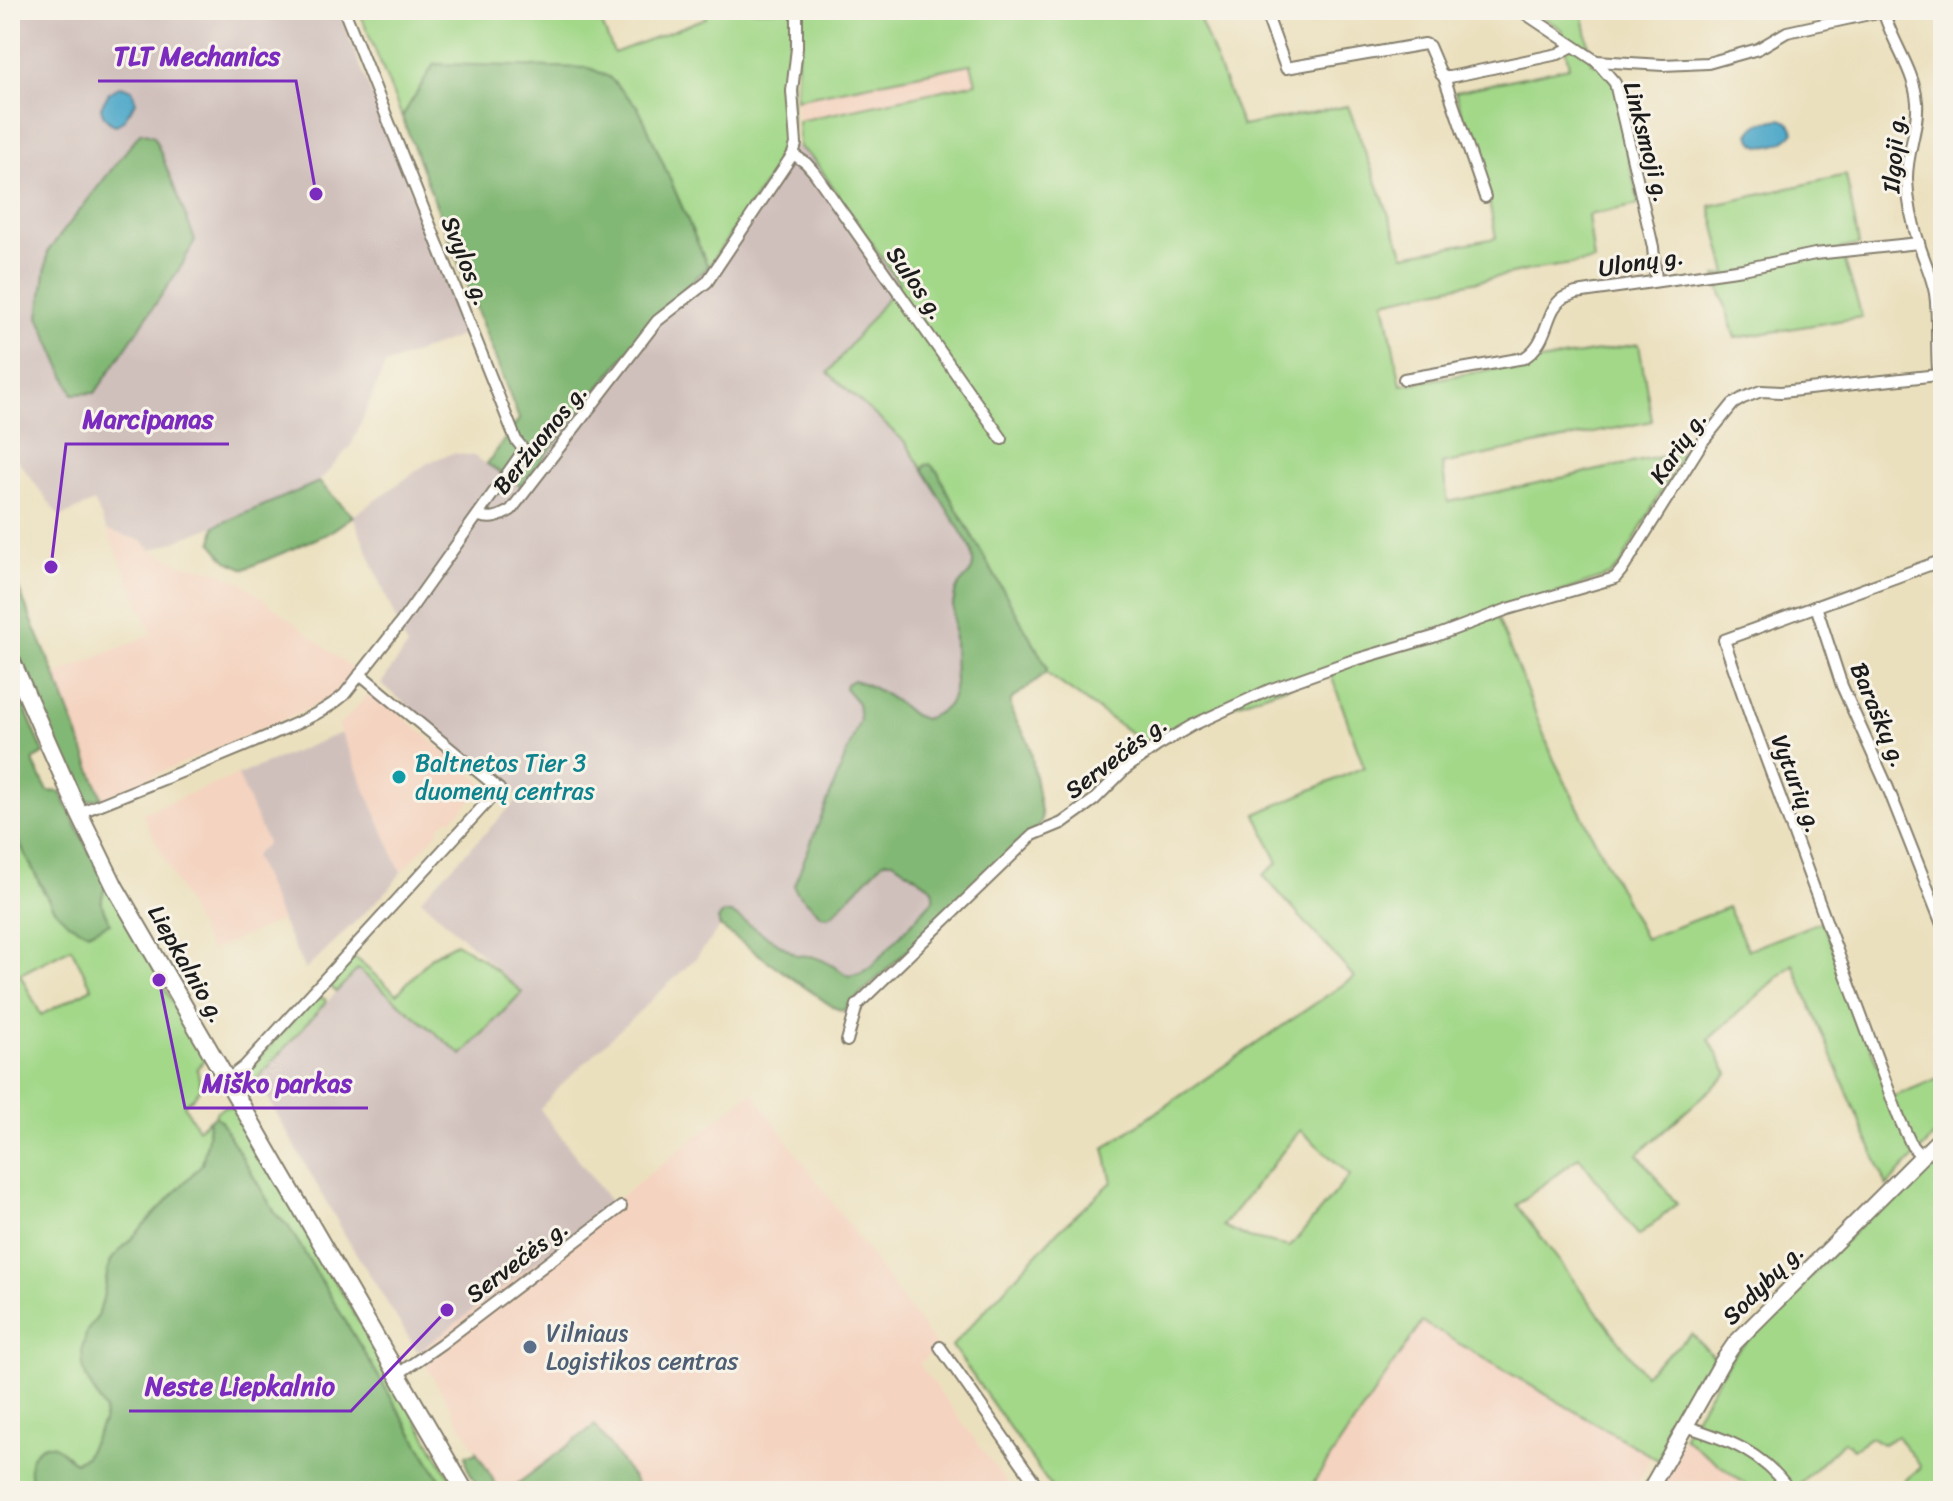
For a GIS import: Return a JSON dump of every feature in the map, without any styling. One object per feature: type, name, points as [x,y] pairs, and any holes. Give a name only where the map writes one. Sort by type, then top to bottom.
[{"type":"highway","name":"Liepkalnio g.","points":[[10,657],[115,887],[465,1491]]},
{"type":"main road","name":"Sodybų g.","points":[[1649,1491],[1722,1362],[1745,1332],[1943,1135]]},
{"type":"street","name":"Svylos g.","points":[[344,10],[516,440],[524,450],[479,516]]},
{"type":"street","points":[[793,154],[796,144],[792,91],[797,10]]},
{"type":"street","points":[[1265,10],[1286,68],[1425,44],[1429,46],[1444,77],[1485,197]]},
{"type":"street","name":"Linksmoji g.","points":[[1520,10],[1596,61],[1615,83],[1653,247],[1656,280]]},
{"type":"street","points":[[1596,61],[1663,65],[1708,63],[1758,49],[1787,32],[1883,10]]},
{"type":"street","name":"Ilgoji g.","points":[[1883,10],[1917,99],[1907,176],[1910,208],[1935,294],[1938,375],[1943,397]]},
{"type":"street","points":[[1444,77],[1558,54],[1573,46]]},
{"type":"street","points":[[1615,83],[1624,68],[1633,63]]},
{"type":"street","name":"Beržuonos g.","points":[[79,813],[245,746],[321,712],[344,695],[479,516],[489,519],[511,510],[657,321],[707,282],[793,154]]},
{"type":"street","name":"Sulos g.","points":[[793,154],[814,172],[1002,439]]},
{"type":"street","name":"Ulonų g.","points":[[1404,379],[1524,358],[1541,342],[1555,307],[1563,298],[1576,293],[1743,269],[1815,254],[1919,243]]},
{"type":"street","name":"Karių g.","points":[[1489,617],[1615,578],[1703,441],[1733,404],[1743,398],[1761,391],[1810,389],[1938,375]]},
{"type":"street","name":"Vyturių g.","points":[[1922,1157],[1912,1146],[1899,1118],[1724,640],[1943,560]]},
{"type":"street","name":"Baraškų g.","points":[[1816,606],[1842,686],[1888,788],[1943,927]]},
{"type":"street","name":"Servečės g.","points":[[847,1041],[857,1005],[1033,835],[1062,823],[1157,746],[1193,725],[1269,690],[1489,617]]},
{"type":"street","points":[[227,1080],[245,1066],[499,789],[360,674]]},
{"type":"street","name":"Servečės g.","points":[[398,1374],[621,1207]]},
{"type":"street","points":[[940,1347],[1041,1491]]},
{"type":"street","points":[[1685,1426],[1717,1435],[1749,1451],[1775,1471],[1790,1491]]},
{"type":"shaded area","points":[[10,10],[338,10],[468,333],[385,365],[352,444],[319,482],[152,550],[142,541],[107,530],[94,502],[60,517],[10,450]]},
{"type":"shaded area","points":[[971,64],[976,82],[798,121],[796,99]]},
{"type":"shaded area","points":[[791,145],[799,147],[815,161],[899,283],[828,373],[905,442],[972,549],[974,559],[969,575],[955,591],[955,683],[954,696],[947,709],[924,719],[911,715],[902,706],[852,697],[858,703],[860,720],[797,875],[833,914],[886,861],[893,861],[931,887],[933,900],[872,966],[849,976],[819,957],[808,954],[798,956],[731,913],[724,913],[718,919],[720,927],[697,957],[557,1089],[540,1109],[612,1204],[418,1352],[349,1242],[257,1079],[357,969],[462,1055],[522,992],[421,899],[520,797],[381,684],[407,647],[353,516],[429,462],[453,453],[474,456],[520,485],[662,309],[708,267]]},
{"type":"shaded area","points":[[107,530],[142,541],[152,550],[180,564],[216,571],[244,584],[354,670],[330,699],[102,798],[55,675],[152,634]]},
{"type":"shaded area","points":[[372,691],[486,786],[451,820],[448,818],[438,828],[440,830],[401,872],[338,726]]},
{"type":"shaded area","points":[[341,733],[401,872],[390,888],[305,970],[254,856],[267,843],[238,775]]},
{"type":"shaded area","points":[[238,775],[267,843],[254,856],[281,920],[210,951],[142,813]]},
{"type":"shaded area","points":[[752,1092],[937,1347],[919,1364],[1013,1491],[642,1491],[595,1425],[508,1491],[500,1491],[418,1352]]},
{"type":"shaded area","points":[[1422,1322],[1651,1455],[1634,1491],[1308,1491]]},
{"type":"shaded area","points":[[1683,1437],[1754,1491],[1656,1491]]},
{"type":"green space","points":[[359,10],[596,10],[614,53],[706,18],[703,10],[793,10],[791,145],[708,267],[637,106],[434,64],[402,117]]},
{"type":"green space","points":[[800,10],[1196,10],[1242,126],[1348,106],[1404,255],[1496,238],[1487,191],[1455,92],[1569,67],[1562,30],[1533,10],[1582,10],[1592,63],[1614,66],[1639,205],[1588,215],[1594,261],[1530,270],[1384,301],[1401,385],[1639,344],[1652,421],[1442,464],[1448,502],[1683,452],[1621,564],[1610,575],[1213,712],[1148,745],[1046,673],[1047,667],[938,472],[925,465],[923,470],[905,442],[828,373],[899,283],[815,161],[799,147],[798,121],[976,83],[971,64],[796,99]]},
{"type":"green space","points":[[434,64],[590,68],[609,77],[637,106],[708,267],[662,309],[521,486],[487,464],[519,419],[402,117]]},
{"type":"green space","points":[[141,132],[154,136],[195,240],[182,265],[95,393],[73,394],[39,317],[48,251]]},
{"type":"green space","points":[[1846,175],[1859,245],[1841,248],[1862,317],[1735,338],[1716,276],[1727,274],[1710,206]]},
{"type":"green space","points":[[930,464],[938,472],[1047,667],[1046,673],[1011,700],[1012,713],[1030,746],[1042,818],[1040,825],[843,1011],[720,927],[718,919],[724,913],[731,913],[798,956],[818,958],[849,976],[872,966],[933,900],[931,887],[893,861],[881,864],[828,916],[821,915],[796,891],[794,885],[860,720],[858,703],[845,688],[846,684],[853,680],[866,684],[924,719],[943,710],[952,697],[955,683],[953,604],[956,590],[972,569],[973,558],[971,548],[923,470],[925,465]]},
{"type":"green space","points":[[319,482],[353,516],[327,534],[245,569],[227,561],[212,543],[215,526]]},
{"type":"green space","points":[[10,569],[102,798],[83,802],[10,640]]},
{"type":"green space","points":[[1497,616],[1554,760],[1645,939],[1728,907],[1748,950],[1822,921],[1890,1098],[1943,1076],[1943,1127],[1887,1186],[1793,964],[1709,1039],[1728,1074],[1638,1154],[1677,1204],[1639,1236],[1579,1157],[1517,1205],[1644,1374],[1692,1334],[1716,1360],[1658,1460],[1422,1322],[1308,1491],[1054,1491],[952,1346],[1054,1235],[1112,1182],[1104,1148],[1354,977],[1263,875],[1278,863],[1256,814],[1364,767],[1330,672]],"holes":[[[1300,1130],[1350,1175],[1290,1247],[1249,1238],[1223,1226]]]},
{"type":"green space","points":[[10,674],[44,753],[34,759],[34,764],[48,791],[60,792],[106,886],[102,905],[110,923],[88,933],[68,923],[53,908],[11,827]]},
{"type":"green space","points":[[10,822],[53,908],[110,922],[102,904],[106,886],[205,1059],[197,1069],[201,1088],[184,1105],[198,1129],[209,1120],[202,1164],[112,1259],[108,1269],[98,1316],[87,1331],[86,1377],[105,1411],[103,1422],[85,1457],[75,1462],[59,1449],[40,1447],[30,1461],[31,1491],[10,1491]],"holes":[[[71,948],[92,988],[41,1015],[20,974]]]},
{"type":"green space","points":[[456,943],[481,958],[522,992],[462,1055],[358,969],[336,992],[330,983],[353,956],[397,994],[432,956]]},
{"type":"green space","points":[[319,997],[326,1002],[257,1079],[242,1091],[240,1083],[244,1075],[310,1001]]},
{"type":"green space","points":[[224,1107],[234,1108],[458,1491],[447,1491],[301,1247],[288,1226],[277,1216],[215,1116]]},
{"type":"green space","points":[[215,1116],[277,1216],[288,1226],[301,1247],[447,1491],[31,1491],[30,1463],[38,1449],[45,1445],[54,1446],[75,1462],[85,1457],[103,1422],[105,1411],[86,1377],[82,1349],[87,1331],[98,1316],[108,1269],[112,1259],[202,1164],[209,1120]]},
{"type":"green space","points":[[1943,1141],[1943,1491],[1892,1491],[1921,1467],[1897,1436],[1883,1444],[1871,1437],[1853,1449],[1844,1441],[1797,1486],[1799,1491],[1754,1491],[1683,1437],[1732,1356]]},
{"type":"green space","points":[[595,1425],[642,1491],[508,1491]]},
{"type":"green space","points":[[476,1451],[500,1491],[480,1491],[467,1467],[466,1455],[475,1454]]},
{"type":"water","points":[[121,86],[132,90],[136,102],[123,121],[116,125],[106,119],[101,107],[109,93]]},
{"type":"water","points":[[1780,119],[1791,125],[1794,132],[1791,136],[1773,146],[1754,143],[1749,134],[1755,127]]},
{"type":"place","name":"TLT Mechanics","points":[[316,194]]},
{"type":"place","name":"Marcipanas","points":[[51,567]]},
{"type":"place","name":"Baltnetos Tier 3 duomenų centras","points":[[399,777]]},
{"type":"place","name":"Miško parkas","points":[[159,980]]},
{"type":"place","name":"Neste Liepkalnio","points":[[447,1310]]},
{"type":"place","name":"Vilniaus Logistikos centras","points":[[530,1347]]}]
